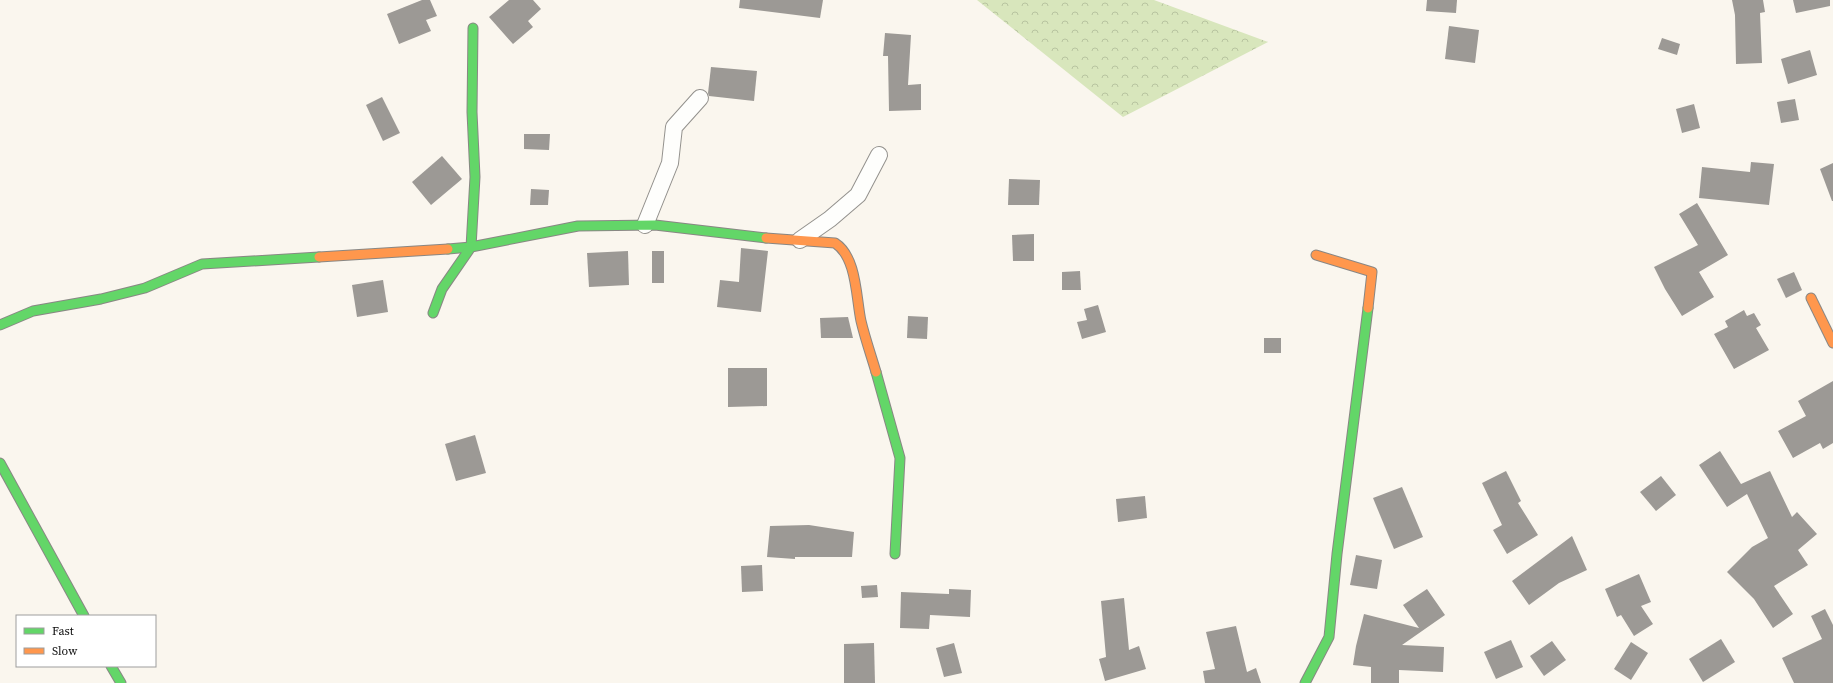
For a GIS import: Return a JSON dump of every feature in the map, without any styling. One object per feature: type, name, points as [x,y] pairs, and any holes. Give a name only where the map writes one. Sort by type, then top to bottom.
[{"type":"main road","points":[[433,313],[442,289],[471,247],[475,177],[472,112],[473,28]]},
{"type":"main road","points":[[0,325],[33,311],[101,299],[145,288],[202,264],[432,251],[471,247],[578,226],[645,225],[835,243],[841,247],[854,276],[860,321],[900,458],[895,554]]},
{"type":"main road","points":[[1305,683],[1330,638],[1336,554],[1372,272],[1316,255]]},
{"type":"main road","points":[[1811,298],[1833,343]]},
{"type":"main road","points":[[0,463],[83,615]]},
{"type":"main road","points":[[112,667],[121,683]]},
{"type":"street","points":[[645,225],[670,163],[674,126],[700,98]]},
{"type":"street","points":[[800,240],[830,219],[858,195],[879,154]]},
{"type":"green space","points":[[977,0],[1154,0],[1268,42],[1123,117]]},
{"type":"building","points":[[422,0],[430,0],[437,16],[426,20],[431,31],[399,44],[387,14]]},
{"type":"building","points":[[509,0],[533,0],[541,9],[528,21],[533,27],[513,44],[489,17]]},
{"type":"building","points":[[740,0],[823,0],[820,18],[739,8]]},
{"type":"building","points":[[1427,0],[1457,0],[1456,13],[1426,11]]},
{"type":"building","points":[[1732,0],[1763,0],[1765,12],[1760,13],[1762,63],[1736,64],[1735,15]]},
{"type":"building","points":[[1793,0],[1830,0],[1830,6],[1796,13]]},
{"type":"building","points":[[1449,26],[1479,30],[1475,63],[1445,59]]},
{"type":"building","points":[[885,33],[911,35],[908,85],[921,84],[921,110],[889,111],[888,56],[883,56]]},
{"type":"building","points":[[1662,38],[1680,44],[1677,55],[1658,49]]},
{"type":"building","points":[[1810,50],[1817,75],[1788,84],[1781,59]]},
{"type":"building","points":[[711,67],[757,71],[754,101],[709,96],[708,93]]},
{"type":"building","points":[[382,97],[400,133],[383,141],[366,105]]},
{"type":"building","points":[[1795,99],[1799,120],[1781,123],[1777,102]]},
{"type":"building","points":[[1694,104],[1700,128],[1682,133],[1676,109]]},
{"type":"building","points":[[524,134],[550,134],[549,150],[524,149]]},
{"type":"building","points":[[442,156],[462,179],[431,205],[412,182]]},
{"type":"building","points":[[1751,162],[1774,164],[1769,205],[1699,198],[1702,167],[1750,172]]},
{"type":"building","points":[[1833,163],[1833,201],[1832,201],[1820,169]]},
{"type":"building","points":[[1009,179],[1040,180],[1039,205],[1008,205]]},
{"type":"building","points":[[531,189],[549,190],[548,205],[530,205]]},
{"type":"building","points":[[1697,203],[1728,255],[1699,272],[1714,297],[1682,316],[1665,289],[1654,267],[1698,245],[1679,214]]},
{"type":"building","points":[[1034,234],[1034,261],[1013,261],[1012,235]]},
{"type":"building","points":[[741,248],[768,251],[761,312],[717,307],[720,280],[739,282]]},
{"type":"building","points":[[628,251],[629,285],[589,287],[587,253]]},
{"type":"building","points":[[652,251],[664,251],[664,283],[652,283]]},
{"type":"building","points":[[1080,271],[1081,290],[1062,290],[1062,272]]},
{"type":"building","points":[[1794,272],[1802,290],[1786,298],[1777,279]]},
{"type":"building","points":[[383,280],[388,312],[357,317],[352,285]]},
{"type":"building","points":[[1098,305],[1106,332],[1082,339],[1077,322],[1087,320],[1084,309]]},
{"type":"building","points":[[1744,310],[1747,316],[1754,313],[1761,325],[1756,328],[1769,350],[1734,369],[1714,334],[1728,327],[1725,321]]},
{"type":"building","points":[[908,316],[928,317],[927,339],[907,338]]},
{"type":"building","points":[[848,317],[853,338],[821,338],[820,318]]},
{"type":"building","points":[[1264,338],[1281,338],[1281,353],[1264,353]]},
{"type":"building","points":[[728,368],[767,368],[767,406],[728,407]]},
{"type":"building","points":[[1833,381],[1833,443],[1823,449],[1820,443],[1793,458],[1778,431],[1806,416],[1798,401]]},
{"type":"building","points":[[475,435],[486,473],[456,481],[445,444]]},
{"type":"building","points":[[1720,451],[1741,484],[1770,471],[1792,517],[1797,512],[1817,534],[1798,550],[1808,565],[1774,586],[1793,614],[1773,628],[1754,599],[1727,572],[1752,547],[1768,538],[1747,494],[1727,507],[1699,465]]},
{"type":"building","points":[[1506,471],[1521,501],[1518,503],[1538,535],[1507,554],[1493,530],[1502,525],[1482,483]]},
{"type":"building","points":[[1661,476],[1676,495],[1656,511],[1640,492]]},
{"type":"building","points":[[1402,487],[1423,537],[1394,549],[1373,498]]},
{"type":"building","points":[[1145,496],[1147,518],[1118,522],[1116,499]]},
{"type":"building","points":[[809,525],[854,532],[852,557],[795,557],[795,559],[767,557],[770,526]]},
{"type":"building","points":[[1572,536],[1587,570],[1559,583],[1529,605],[1512,581]]},
{"type":"building","points":[[1356,555],[1382,560],[1377,589],[1350,585]]},
{"type":"building","points":[[762,565],[763,591],[742,592],[741,566]]},
{"type":"building","points":[[1639,574],[1651,602],[1641,606],[1653,624],[1634,636],[1621,615],[1617,617],[1605,589]]},
{"type":"building","points":[[877,585],[878,597],[862,598],[861,586]]},
{"type":"building","points":[[949,589],[971,590],[970,617],[930,615],[929,629],[900,628],[901,592],[949,594]]},
{"type":"building","points":[[1427,589],[1445,615],[1402,645],[1444,647],[1443,672],[1399,670],[1399,683],[1371,683],[1371,667],[1353,665],[1364,614],[1419,628],[1403,605]]},
{"type":"building","points":[[1124,598],[1129,650],[1139,646],[1146,669],[1105,681],[1099,659],[1106,657],[1101,601]]},
{"type":"building","points":[[1825,609],[1833,625],[1833,683],[1794,683],[1782,658],[1822,639],[1811,616]]},
{"type":"building","points":[[1236,626],[1247,672],[1256,668],[1261,683],[1205,683],[1203,671],[1215,669],[1206,632]]},
{"type":"building","points":[[1721,639],[1735,662],[1703,682],[1689,659]]},
{"type":"building","points":[[1511,640],[1523,667],[1496,679],[1484,652]]},
{"type":"building","points":[[1552,641],[1566,660],[1544,676],[1530,656]]},
{"type":"building","points":[[1631,642],[1648,653],[1631,680],[1614,669]]},
{"type":"building","points":[[874,643],[875,683],[844,683],[844,644]]},
{"type":"building","points":[[954,643],[962,673],[944,677],[936,648]]},
{"type":"traffic: fast","points":[[448,249],[471,247],[475,177],[472,112],[473,28]]},
{"type":"traffic: fast","points":[[433,313],[442,289],[471,247],[578,226],[655,225],[766,238]]},
{"type":"traffic: fast","points":[[0,325],[33,311],[101,299],[145,288],[202,264],[319,257]]},
{"type":"traffic: fast","points":[[1305,683],[1329,637],[1337,554],[1368,308]]},
{"type":"traffic: fast","points":[[876,372],[900,458],[895,554]]},
{"type":"traffic: fast","points":[[0,463],[83,615]]},
{"type":"traffic: fast","points":[[112,667],[121,683]]},
{"type":"traffic: slow","points":[[766,238],[835,243],[842,249],[852,268],[861,321],[876,372]]},
{"type":"traffic: slow","points":[[319,257],[448,249]]},
{"type":"traffic: slow","points":[[1316,255],[1372,272],[1368,308]]},
{"type":"traffic: slow","points":[[1811,298],[1833,343]]}]
